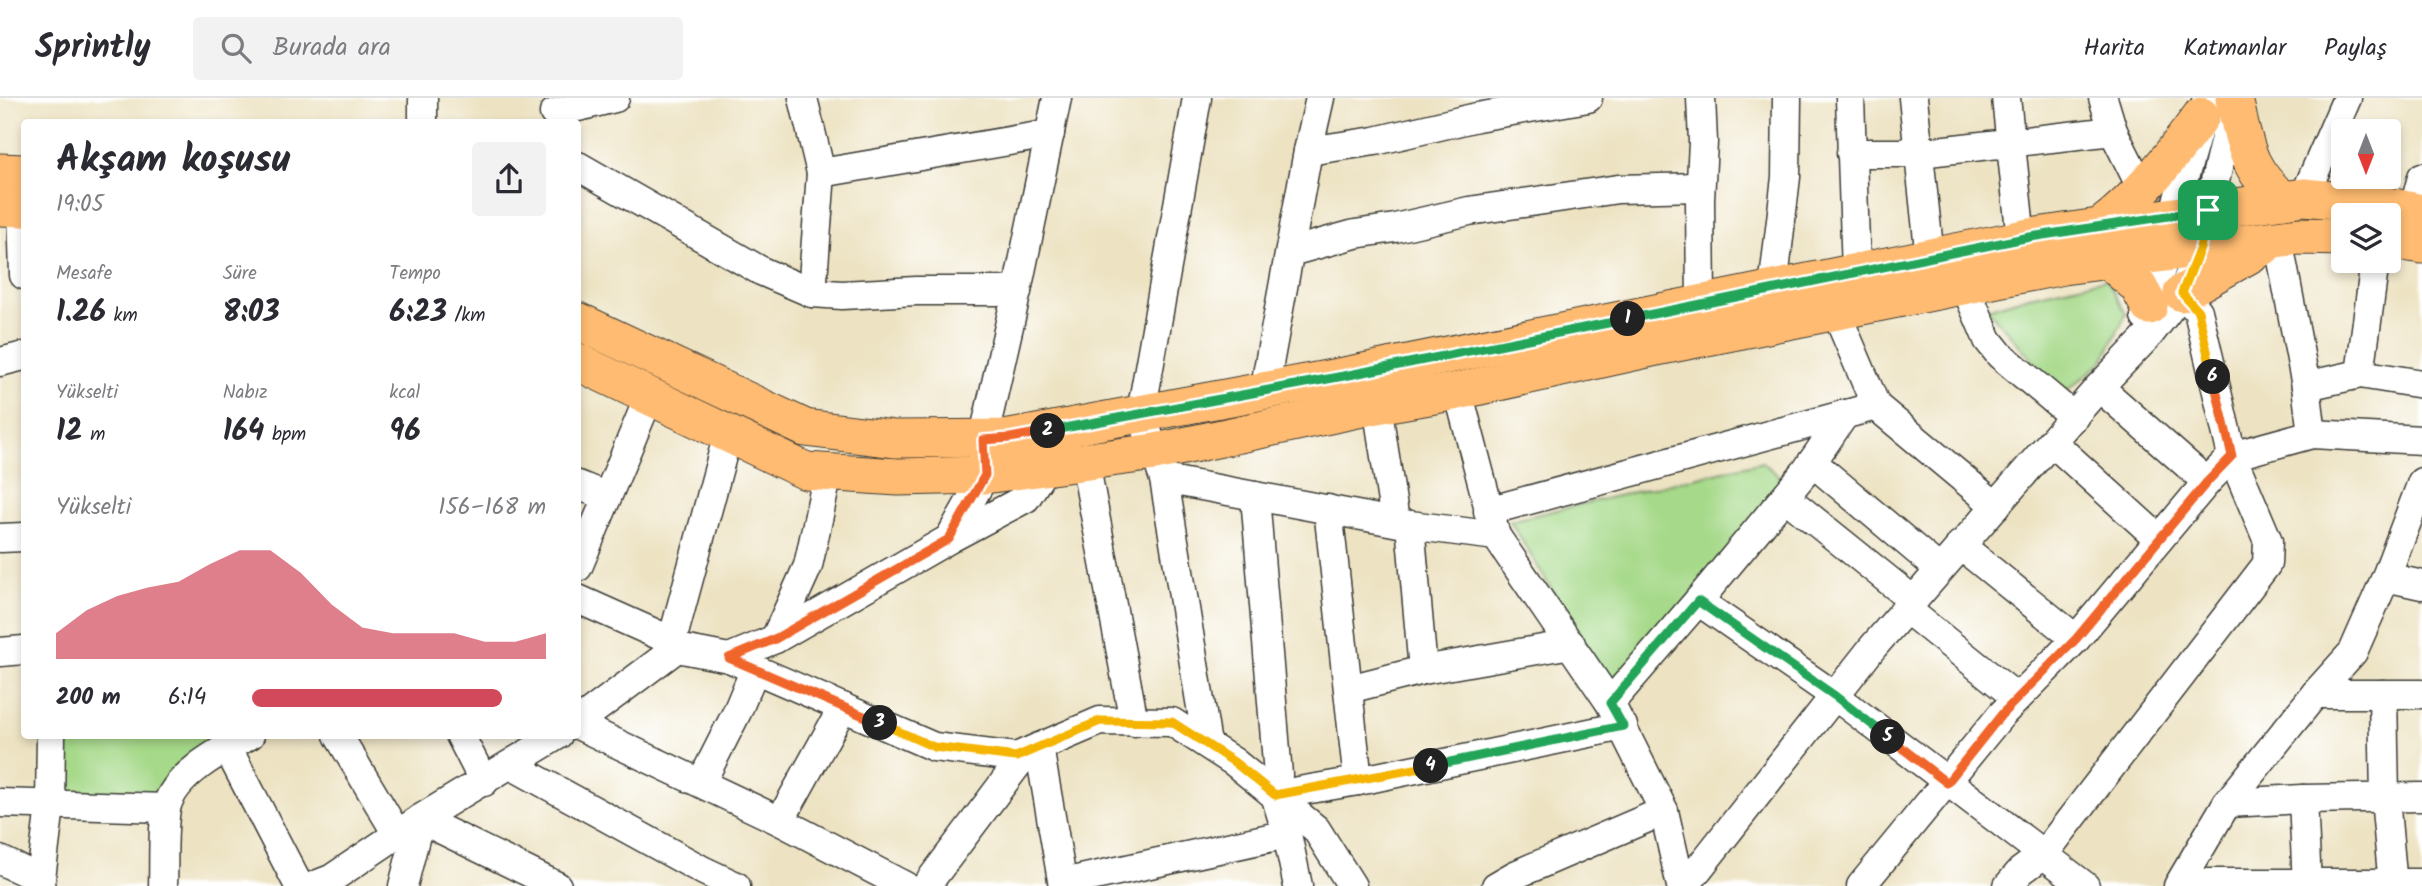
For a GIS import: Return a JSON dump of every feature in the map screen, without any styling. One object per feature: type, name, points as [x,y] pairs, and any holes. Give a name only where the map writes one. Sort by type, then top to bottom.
[{"type":"main road","points":[[2104,244],[2214,102],[2266,186],[2294,199]]},
{"type":"main road","points":[[0,172],[18,199]]},
{"type":"main road","points":[[581,363],[806,471],[898,477],[985,475],[1085,462],[1159,465],[1377,405],[2063,266],[2104,244],[2190,213],[2294,199],[2385,205],[2420,212]]},
{"type":"main road","points":[[2401,229],[2420,212]]},
{"type":"main road","points":[[581,322],[805,428],[895,439],[983,440],[1010,438],[1264,391],[2021,239],[2183,251],[2299,236],[2331,237]]},
{"type":"main road","points":[[2104,244],[2138,286],[2165,300],[2278,239]]},
{"type":"street","points":[[423,98],[423,119]]},
{"type":"street","points":[[554,111],[615,98]]},
{"type":"street","points":[[803,98],[821,173],[813,293]]},
{"type":"street","points":[[949,539],[985,475],[983,440],[1057,98]]},
{"type":"street","points":[[1197,98],[1141,413],[1159,465],[1207,744]]},
{"type":"street","points":[[1264,391],[1320,98]]},
{"type":"street","points":[[1308,151],[1375,141],[1477,117],[1588,98]]},
{"type":"street","points":[[1701,98],[1701,304]]},
{"type":"street","points":[[1773,289],[1786,177],[1787,98]]},
{"type":"street","points":[[1850,98],[1856,272]]},
{"type":"street","points":[[1913,98],[1930,258]]},
{"type":"street","points":[[2006,98],[2021,239]]},
{"type":"street","points":[[2103,98],[2113,131],[2143,191]]},
{"type":"street","points":[[2294,199],[2347,98]]},
{"type":"street","points":[[2190,213],[2214,102]]},
{"type":"street","points":[[1683,886],[1909,604],[2099,387],[2150,334],[2183,251],[2214,102]]},
{"type":"street","points":[[1851,153],[1919,153],[2113,131]]},
{"type":"street","points":[[821,173],[1050,134]]},
{"type":"street","points":[[581,168],[761,271],[813,293],[842,295],[916,291],[1017,291]]},
{"type":"street","points":[[1290,252],[1355,234],[1469,211],[1618,190],[1700,187]]},
{"type":"street","points":[[18,199],[21,237]]},
{"type":"street","points":[[2278,239],[2306,386],[2312,434]]},
{"type":"street","points":[[2360,374],[2373,273]]},
{"type":"street","points":[[1965,286],[1988,340],[2000,355],[2074,417]]},
{"type":"street","points":[[2008,886],[2021,871],[2044,854],[2267,564],[2267,541],[2232,456],[2198,311],[2165,300]]},
{"type":"street","points":[[1836,312],[1876,406],[1996,506]]},
{"type":"street","points":[[0,362],[21,357]]},
{"type":"street","points":[[2306,386],[2360,374],[2422,384]]},
{"type":"street","points":[[2099,387],[2207,482]]},
{"type":"street","points":[[1458,390],[1492,523],[1617,714],[1664,811],[1683,886]]},
{"type":"street","points":[[581,552],[649,397]]},
{"type":"street","points":[[1377,405],[1403,523],[1423,670]]},
{"type":"street","points":[[1159,465],[1255,496],[1403,523],[1492,523],[1876,406]]},
{"type":"street","points":[[1275,795],[1358,781],[1617,714],[1698,601],[1785,497],[1845,414]]},
{"type":"street","points":[[581,721],[674,645],[728,434]]},
{"type":"street","points":[[1861,886],[2002,714],[2076,639],[2207,482],[2232,456],[2312,434],[2422,440]]},
{"type":"street","points":[[2052,442],[2159,539]]},
{"type":"street","points":[[1085,462],[1133,722]]},
{"type":"street","points":[[1812,462],[1939,569]]},
{"type":"street","points":[[729,658],[775,639],[1026,498],[1046,467]]},
{"type":"street","points":[[775,639],[808,566],[828,473]]},
{"type":"street","points":[[2179,885],[2227,803],[2315,694],[2353,652],[2386,577],[2422,482]]},
{"type":"street","points":[[581,486],[607,497]]},
{"type":"street","points":[[1255,496],[1278,775],[1275,795],[1298,886]]},
{"type":"street","points":[[1785,497],[2017,698]]},
{"type":"street","points":[[1328,509],[1358,781]]},
{"type":"street","points":[[0,538],[21,537]]},
{"type":"street","points":[[1960,545],[2076,639]]},
{"type":"street","points":[[2386,577],[2422,585]]},
{"type":"street","points":[[581,600],[674,645],[729,658],[934,747],[1016,757],[1100,721],[1172,722],[1234,762],[1317,829],[1352,886]]},
{"type":"street","points":[[1698,601],[1835,696],[2085,886]]},
{"type":"street","points":[[1349,690],[1423,670],[1571,644]]},
{"type":"street","points":[[0,652],[21,650]]},
{"type":"street","points":[[701,783],[737,712],[755,669]]},
{"type":"street","points":[[2315,694],[2422,694]]},
{"type":"street","points":[[2383,694],[2385,797],[2393,885]]},
{"type":"street","points":[[780,821],[844,708]]},
{"type":"street","points":[[581,724],[780,821],[905,886]]},
{"type":"street","points":[[0,860],[40,883],[50,806],[51,739]]},
{"type":"street","points":[[341,739],[408,827],[554,885]]},
{"type":"street","points":[[462,739],[484,782]]},
{"type":"street","points":[[313,886],[331,879],[408,827],[552,739]]},
{"type":"street","points":[[163,886],[166,808],[176,787],[186,775],[239,741],[299,886]]},
{"type":"street","points":[[1033,750],[1063,884],[1287,834]]},
{"type":"street","points":[[926,886],[1033,750]]},
{"type":"street","points":[[511,765],[736,886]]},
{"type":"street","points":[[2227,803],[2422,797]]},
{"type":"street","points":[[2303,799],[2307,885]]},
{"type":"street","points":[[0,803],[166,808]]},
{"type":"street","points":[[1496,886],[1515,875],[1664,811]]},
{"type":"street","points":[[403,886],[408,827]]},
{"type":"street","points":[[2179,885],[2422,883]]},
{"type":"green space","points":[[2106,279],[2126,314],[2103,361],[2063,394],[1987,309],[2029,296]]},
{"type":"green space","points":[[1762,462],[1789,484],[1611,687],[1510,521]]},
{"type":"green space","points":[[66,739],[229,739],[152,806],[60,802]]},
{"type":"route","points":[[2208,210],[2200,248],[2182,293],[2198,311],[2232,456],[2207,482],[2076,639],[2002,714],[1947,783],[1835,696],[1698,601],[1610,703],[1623,726],[1358,781],[1275,795],[1234,762],[1172,722],[1100,721],[1016,757],[934,747],[729,658],[775,639],[949,539],[985,475],[983,440],[1010,438],[1349,375],[2030,237],[2208,210]]}]
